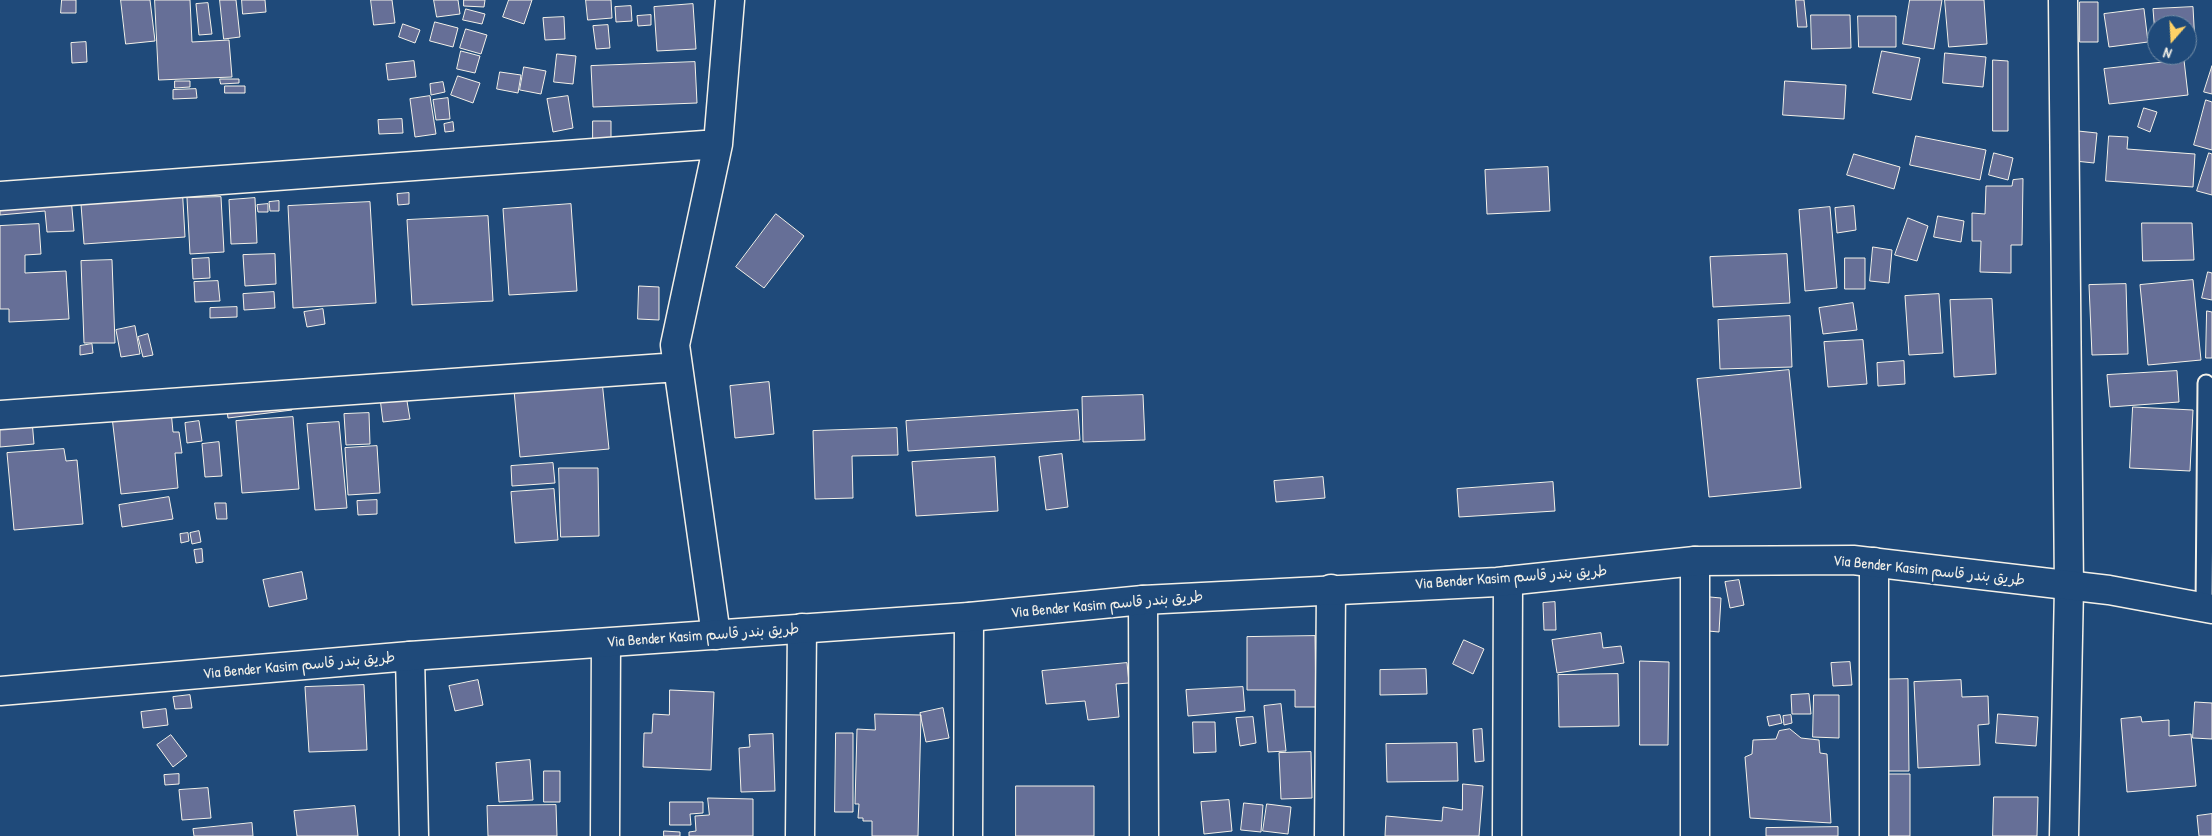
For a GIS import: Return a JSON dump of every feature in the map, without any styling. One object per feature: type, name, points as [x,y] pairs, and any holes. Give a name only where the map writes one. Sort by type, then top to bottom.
[{"type":"street","points":[[716,635],[675,345],[718,144],[730,0]]},
{"type":"street","points":[[2063,0],[2070,587],[2064,836]]},
{"type":"street","points":[[0,196],[718,144]]},
{"type":"street","points":[[0,415],[678,367]]},
{"type":"street","name":"Via Bender Kasim طريق بندر قاسم","points":[[0,691],[410,656],[969,617],[1143,600],[1508,581],[1695,561],[1852,560],[1874,562],[2070,587],[2109,590],[2208,608]]},
{"type":"street","points":[[1695,561],[1695,836]]},
{"type":"street","points":[[1874,562],[1874,836]]},
{"type":"street","points":[[1507,836],[1508,581]]},
{"type":"street","points":[[1329,836],[1331,589]]},
{"type":"street","points":[[1143,600],[1144,836]]},
{"type":"street","points":[[968,836],[969,617]]},
{"type":"street","points":[[800,836],[802,628]]},
{"type":"street","points":[[605,836],[606,643]]},
{"type":"street","points":[[410,656],[414,836]]},
{"type":"lane","points":[[2206,383],[2208,608]]},
{"type":"building","points":[[62,0],[76,0],[76,13],[61,13]]},
{"type":"building","points":[[121,0],[150,0],[155,41],[126,44]]},
{"type":"building","points":[[155,0],[190,0],[192,42],[229,40],[232,77],[159,80]]},
{"type":"building","points":[[220,0],[236,0],[240,37],[224,39]]},
{"type":"building","points":[[242,0],[265,0],[266,12],[243,14]]},
{"type":"building","points":[[371,0],[392,0],[395,23],[374,25]]},
{"type":"building","points":[[434,0],[458,0],[460,14],[437,17]]},
{"type":"building","points":[[464,0],[485,0],[484,7],[464,6]]},
{"type":"building","points":[[509,0],[532,0],[524,24],[503,17]]},
{"type":"building","points":[[586,0],[611,0],[612,18],[588,20]]},
{"type":"building","points":[[1796,0],[1804,0],[1807,27],[1798,27]]},
{"type":"building","points":[[1910,0],[1942,0],[1934,49],[1903,44]]},
{"type":"building","points":[[1945,0],[1984,0],[1987,44],[1949,47]]},
{"type":"building","points":[[2080,2],[2098,2],[2098,42],[2080,42]]},
{"type":"building","points":[[208,3],[212,34],[199,35],[196,4]]},
{"type":"building","points":[[693,4],[696,49],[657,51],[654,7]]},
{"type":"building","points":[[631,6],[632,21],[616,22],[615,7]]},
{"type":"building","points":[[2193,7],[2193,15],[2153,15],[2153,9]]},
{"type":"building","points":[[466,9],[485,14],[482,24],[463,20]]},
{"type":"building","points":[[2144,9],[2147,42],[2109,47],[2104,14]]},
{"type":"building","points":[[651,15],[651,25],[638,26],[637,16]]},
{"type":"building","points":[[1811,15],[1850,15],[1851,48],[1812,49]]},
{"type":"building","points":[[1858,16],[1896,16],[1896,47],[1859,47]]},
{"type":"building","points":[[564,17],[565,39],[545,40],[543,18]]},
{"type":"building","points":[[435,22],[458,28],[453,47],[430,41]]},
{"type":"building","points":[[403,24],[420,30],[415,43],[399,37]]},
{"type":"building","points":[[608,25],[610,48],[596,49],[593,26]]},
{"type":"building","points":[[466,29],[487,35],[481,54],[460,48]]},
{"type":"building","points":[[86,42],[87,62],[72,63],[71,43]]},
{"type":"building","points":[[461,51],[480,56],[475,73],[457,69]]},
{"type":"building","points":[[1882,51],[1920,58],[1911,100],[1873,93]]},
{"type":"building","points":[[1945,53],[1986,57],[1983,87],[1943,83]]},
{"type":"building","points":[[557,54],[576,56],[573,84],[554,82]]},
{"type":"building","points":[[1993,60],[2008,61],[2008,131],[1993,131]]},
{"type":"building","points":[[414,61],[416,77],[388,80],[386,64]]},
{"type":"building","points":[[695,62],[697,103],[593,107],[591,66]]},
{"type":"building","points":[[2147,64],[2185,65],[2188,95],[2109,104],[2104,69]]},
{"type":"building","points":[[2212,66],[2212,94],[2204,92]]},
{"type":"building","points":[[524,67],[546,71],[541,94],[520,90]]},
{"type":"building","points":[[500,72],[521,75],[518,93],[497,89]]},
{"type":"building","points":[[458,76],[480,83],[473,103],[451,95]]},
{"type":"building","points":[[220,79],[239,79],[239,83],[221,84]]},
{"type":"building","points":[[175,81],[190,81],[190,87],[175,88]]},
{"type":"building","points":[[1785,81],[1846,85],[1844,119],[1783,115]]},
{"type":"building","points":[[443,82],[445,92],[431,95],[430,84]]},
{"type":"building","points":[[225,86],[245,86],[245,93],[225,93]]},
{"type":"building","points":[[196,89],[197,98],[173,99],[173,90]]},
{"type":"building","points":[[430,96],[436,134],[415,137],[410,99]]},
{"type":"building","points":[[568,96],[573,128],[553,132],[547,99]]},
{"type":"building","points":[[448,98],[450,119],[436,120],[433,100]]},
{"type":"building","points":[[2206,100],[2212,102],[2212,150],[2194,145]]},
{"type":"building","points":[[2144,108],[2157,112],[2150,132],[2138,127]]},
{"type":"building","points":[[402,119],[403,133],[379,134],[378,120]]},
{"type":"building","points":[[593,121],[611,121],[611,141],[593,142]]},
{"type":"building","points":[[453,122],[454,131],[445,132],[444,124]]},
{"type":"building","points":[[2078,131],[2097,133],[2094,163],[2075,161]]},
{"type":"building","points":[[1916,136],[1986,150],[1980,180],[1910,165]]},
{"type":"building","points":[[2109,136],[2128,137],[2127,149],[2195,154],[2193,187],[2106,181]]},
{"type":"building","points":[[1994,153],[2013,158],[2008,180],[1989,175]]},
{"type":"building","points":[[2209,153],[2212,154],[2212,195],[2197,191]]},
{"type":"building","points":[[1854,154],[1900,167],[1894,189],[1847,175]]},
{"type":"building","points":[[1548,167],[1550,211],[1487,214],[1485,170]]},
{"type":"building","points":[[2023,179],[2022,245],[2011,245],[2011,273],[1980,272],[1981,241],[1972,241],[1972,213],[1985,214],[1986,186],[2012,186],[2013,180]]},
{"type":"building","points":[[182,184],[185,237],[84,244],[80,191]]},
{"type":"building","points":[[70,186],[74,231],[47,232],[45,211],[0,215],[0,192]]},
{"type":"building","points":[[409,193],[409,204],[398,205],[397,194]]},
{"type":"building","points":[[221,197],[224,252],[190,254],[187,198]]},
{"type":"building","points":[[255,198],[257,243],[231,244],[229,200]]},
{"type":"building","points":[[279,201],[279,211],[270,211],[269,202]]},
{"type":"building","points":[[370,202],[376,303],[293,308],[288,206]]},
{"type":"building","points":[[268,204],[268,212],[258,212],[257,205]]},
{"type":"building","points":[[571,204],[577,291],[509,295],[503,209]]},
{"type":"building","points":[[1854,206],[1856,230],[1837,233],[1835,208]]},
{"type":"building","points":[[1830,207],[1837,288],[1805,291],[1799,210]]},
{"type":"building","points":[[776,214],[804,236],[764,288],[736,267]]},
{"type":"building","points":[[488,216],[493,301],[412,305],[407,220]]},
{"type":"building","points":[[1938,216],[1964,221],[1961,242],[1934,237]]},
{"type":"building","points":[[1908,218],[1928,226],[1917,261],[1895,255]]},
{"type":"building","points":[[2142,223],[2192,223],[2194,260],[2143,261]]},
{"type":"building","points":[[39,224],[41,254],[25,255],[25,273],[66,271],[69,319],[9,322],[9,309],[0,309],[0,226]]},
{"type":"building","points":[[1873,247],[1892,250],[1889,283],[1870,281]]},
{"type":"building","points":[[275,254],[276,284],[245,286],[243,255]]},
{"type":"building","points":[[1787,254],[1790,303],[1713,307],[1710,257]]},
{"type":"building","points":[[209,258],[210,278],[193,279],[192,259]]},
{"type":"building","points":[[1845,258],[1865,258],[1865,289],[1845,289]]},
{"type":"building","points":[[112,260],[115,343],[84,343],[81,261]]},
{"type":"building","points":[[2208,272],[2212,273],[2212,300],[2202,298]]},
{"type":"building","points":[[2193,280],[2201,360],[2148,365],[2140,285]]},
{"type":"building","points":[[218,281],[220,301],[195,302],[194,282]]},
{"type":"building","points":[[2126,284],[2128,354],[2092,355],[2089,285]]},
{"type":"building","points":[[639,286],[659,287],[659,320],[638,319]]},
{"type":"building","points":[[274,292],[275,308],[244,310],[243,294]]},
{"type":"building","points":[[1939,294],[1943,353],[1909,355],[1905,296]]},
{"type":"building","points":[[1992,299],[1996,374],[1954,377],[1950,300]]},
{"type":"building","points":[[1853,303],[1857,330],[1823,334],[1819,308]]},
{"type":"building","points":[[237,307],[237,317],[210,318],[210,308]]},
{"type":"building","points":[[323,309],[325,324],[307,327],[304,312]]},
{"type":"building","points":[[2207,311],[2212,312],[2212,358],[2206,358]]},
{"type":"building","points":[[1790,316],[1792,367],[1720,369],[1718,320]]},
{"type":"building","points":[[135,326],[140,354],[121,357],[116,330]]},
{"type":"building","points":[[148,334],[153,355],[143,357],[138,337]]},
{"type":"building","points":[[1863,340],[1867,384],[1828,387],[1824,342]]},
{"type":"building","points":[[92,344],[93,353],[80,355],[80,346]]},
{"type":"building","points":[[1904,361],[1905,384],[1878,386],[1877,363]]},
{"type":"building","points":[[1789,370],[1801,488],[1709,497],[1697,379]]},
{"type":"building","points":[[601,371],[609,449],[520,457],[513,379]]},
{"type":"building","points":[[2177,371],[2179,402],[2110,407],[2107,375]]},
{"type":"building","points":[[769,382],[774,434],[735,438],[730,386]]},
{"type":"building","points":[[288,386],[292,410],[228,418],[225,394]]},
{"type":"building","points":[[406,395],[410,419],[383,422],[380,398]]},
{"type":"building","points":[[1143,395],[1145,440],[1083,442],[1082,397]]},
{"type":"building","points":[[2133,407],[2193,410],[2190,471],[2130,468]]},
{"type":"building","points":[[171,410],[173,432],[179,432],[182,453],[175,453],[178,488],[121,494],[112,417]]},
{"type":"building","points":[[1078,410],[1080,440],[908,451],[906,421]]},
{"type":"building","points":[[369,413],[370,444],[346,445],[344,414]]},
{"type":"building","points":[[293,417],[299,489],[242,493],[236,421]]},
{"type":"building","points":[[32,420],[34,444],[0,447],[0,423]]},
{"type":"building","points":[[199,421],[202,441],[187,443],[185,423]]},
{"type":"building","points":[[339,422],[347,508],[315,510],[307,424]]},
{"type":"building","points":[[897,428],[898,455],[852,456],[853,498],[815,499],[813,431]]},
{"type":"building","points":[[219,442],[222,476],[205,477],[202,444]]},
{"type":"building","points":[[377,446],[380,493],[348,495],[345,448]]},
{"type":"building","points":[[64,449],[66,461],[77,460],[83,524],[14,530],[7,453]]},
{"type":"building","points":[[1062,454],[1068,507],[1046,510],[1039,457]]},
{"type":"building","points":[[995,457],[998,511],[916,516],[912,462]]},
{"type":"building","points":[[553,463],[555,483],[512,486],[511,466]]},
{"type":"building","points":[[559,468],[598,468],[599,536],[561,537]]},
{"type":"building","points":[[1323,477],[1325,498],[1276,502],[1274,481]]},
{"type":"building","points":[[1553,482],[1555,511],[1459,517],[1457,489]]},
{"type":"building","points":[[554,489],[558,540],[515,543],[511,492]]},
{"type":"building","points":[[169,497],[173,519],[122,527],[119,505]]},
{"type":"building","points":[[377,500],[377,514],[358,515],[357,501]]},
{"type":"building","points":[[215,503],[226,503],[227,519],[217,519]]},
{"type":"building","points":[[199,531],[201,542],[192,544],[190,533]]},
{"type":"building","points":[[188,533],[189,541],[181,543],[180,534]]},
{"type":"building","points":[[202,549],[203,562],[196,563],[194,550]]},
{"type":"building","points":[[302,572],[307,599],[269,607],[263,580]]},
{"type":"building","points":[[1739,580],[1744,605],[1730,608],[1725,582]]},
{"type":"building","points":[[1699,596],[1721,598],[1719,632],[1697,630]]},
{"type":"building","points":[[1555,602],[1556,630],[1544,630],[1543,603]]},
{"type":"building","points":[[1601,633],[1603,648],[1621,646],[1624,663],[1557,673],[1552,640]]},
{"type":"building","points":[[1315,636],[1316,707],[1295,707],[1295,690],[1247,690],[1247,637]]},
{"type":"building","points":[[1464,640],[1484,649],[1473,674],[1453,664]]},
{"type":"building","points":[[1640,661],[1669,662],[1668,745],[1640,745]]},
{"type":"building","points":[[1850,662],[1852,685],[1833,686],[1831,663]]},
{"type":"building","points":[[1127,663],[1129,683],[1116,684],[1119,717],[1088,720],[1085,701],[1046,704],[1042,671]]},
{"type":"building","points":[[1426,669],[1427,694],[1380,695],[1380,670]]},
{"type":"building","points":[[1618,674],[1619,726],[1559,727],[1558,675]]},
{"type":"building","points":[[1908,679],[1909,771],[1868,771],[1867,680]]},
{"type":"building","points":[[478,680],[483,705],[455,711],[449,686]]},
{"type":"building","points":[[1961,680],[1962,697],[1988,696],[1989,724],[1978,725],[1980,765],[1918,768],[1914,682]]},
{"type":"building","points":[[364,685],[367,750],[309,752],[305,687]]},
{"type":"building","points":[[1243,687],[1245,711],[1188,716],[1186,690]]},
{"type":"building","points":[[670,690],[714,692],[711,770],[643,767],[644,733],[652,733],[653,714],[669,715]]},
{"type":"building","points":[[1809,694],[1811,714],[1792,714],[1791,695]]},
{"type":"building","points":[[190,695],[192,708],[175,709],[173,697]]},
{"type":"building","points":[[1814,695],[1839,695],[1839,738],[1813,737]]},
{"type":"building","points":[[2195,702],[2212,703],[2212,739],[2193,738]]},
{"type":"building","points":[[1281,704],[1286,751],[1268,752],[1264,706]]},
{"type":"building","points":[[943,708],[949,738],[926,742],[920,713]]},
{"type":"building","points":[[166,709],[168,725],[143,728],[141,712]]},
{"type":"building","points":[[875,714],[921,715],[918,836],[872,836],[872,821],[863,821],[863,818],[858,818],[859,804],[855,804],[857,729],[875,730]]},
{"type":"building","points":[[1998,714],[2038,717],[2036,746],[1996,743]]},
{"type":"building","points":[[1780,715],[1782,723],[1769,726],[1767,717]]},
{"type":"building","points":[[1791,715],[1792,723],[1784,725],[1783,716]]},
{"type":"building","points":[[1253,717],[1256,743],[1240,746],[1236,718]]},
{"type":"building","points":[[2141,717],[2142,722],[2169,720],[2169,736],[2191,734],[2196,786],[2127,792],[2121,719]]},
{"type":"building","points":[[1193,722],[1215,722],[1216,752],[1194,753]]},
{"type":"building","points":[[1482,729],[1484,761],[1475,762],[1473,730]]},
{"type":"building","points":[[1790,729],[1801,738],[1819,740],[1820,753],[1827,754],[1831,823],[1750,818],[1745,757],[1752,754],[1753,740],[1776,739],[1779,731]]},
{"type":"building","points":[[836,733],[853,733],[853,812],[835,812]]},
{"type":"building","points":[[773,734],[775,791],[741,792],[739,748],[750,747],[749,735]]},
{"type":"building","points":[[171,735],[187,756],[173,767],[157,745]]},
{"type":"building","points":[[1457,743],[1458,781],[1387,782],[1386,744]]},
{"type":"building","points":[[1311,752],[1312,798],[1281,799],[1279,753]]},
{"type":"building","points":[[530,760],[533,800],[499,802],[496,763]]},
{"type":"building","points":[[544,771],[560,771],[560,802],[544,802]]},
{"type":"building","points":[[179,774],[179,784],[165,785],[164,775]]},
{"type":"building","points":[[1863,774],[1910,774],[1910,836],[1863,836]]},
{"type":"building","points":[[1463,784],[1483,786],[1479,836],[1385,836],[1386,816],[1442,821],[1443,807],[1462,810]]},
{"type":"building","points":[[1016,786],[1094,786],[1094,836],[1016,836]]},
{"type":"building","points":[[208,788],[211,818],[182,820],[179,790]]},
{"type":"building","points":[[1994,797],[2038,797],[2037,836],[1993,836]]},
{"type":"building","points":[[708,798],[753,799],[753,836],[689,836],[689,832],[696,831],[695,816],[709,815]]},
{"type":"building","points":[[1229,800],[1232,831],[1204,834],[1201,802]]},
{"type":"building","points":[[670,802],[703,802],[703,813],[690,814],[691,825],[670,825]]},
{"type":"building","points":[[1244,803],[1263,805],[1261,832],[1241,830]]},
{"type":"building","points":[[1267,804],[1291,807],[1288,834],[1263,831]]},
{"type":"building","points":[[556,805],[557,836],[488,836],[487,806]]},
{"type":"building","points":[[355,806],[358,836],[297,836],[294,811]]},
{"type":"building","points":[[2212,814],[2212,836],[2199,836],[2197,816]]},
{"type":"building","points":[[252,823],[253,836],[194,836],[193,829]]},
{"type":"building","points":[[1838,827],[1838,836],[1766,836],[1766,828]]},
{"type":"building","points":[[664,831],[680,832],[680,836],[664,836]]}]
